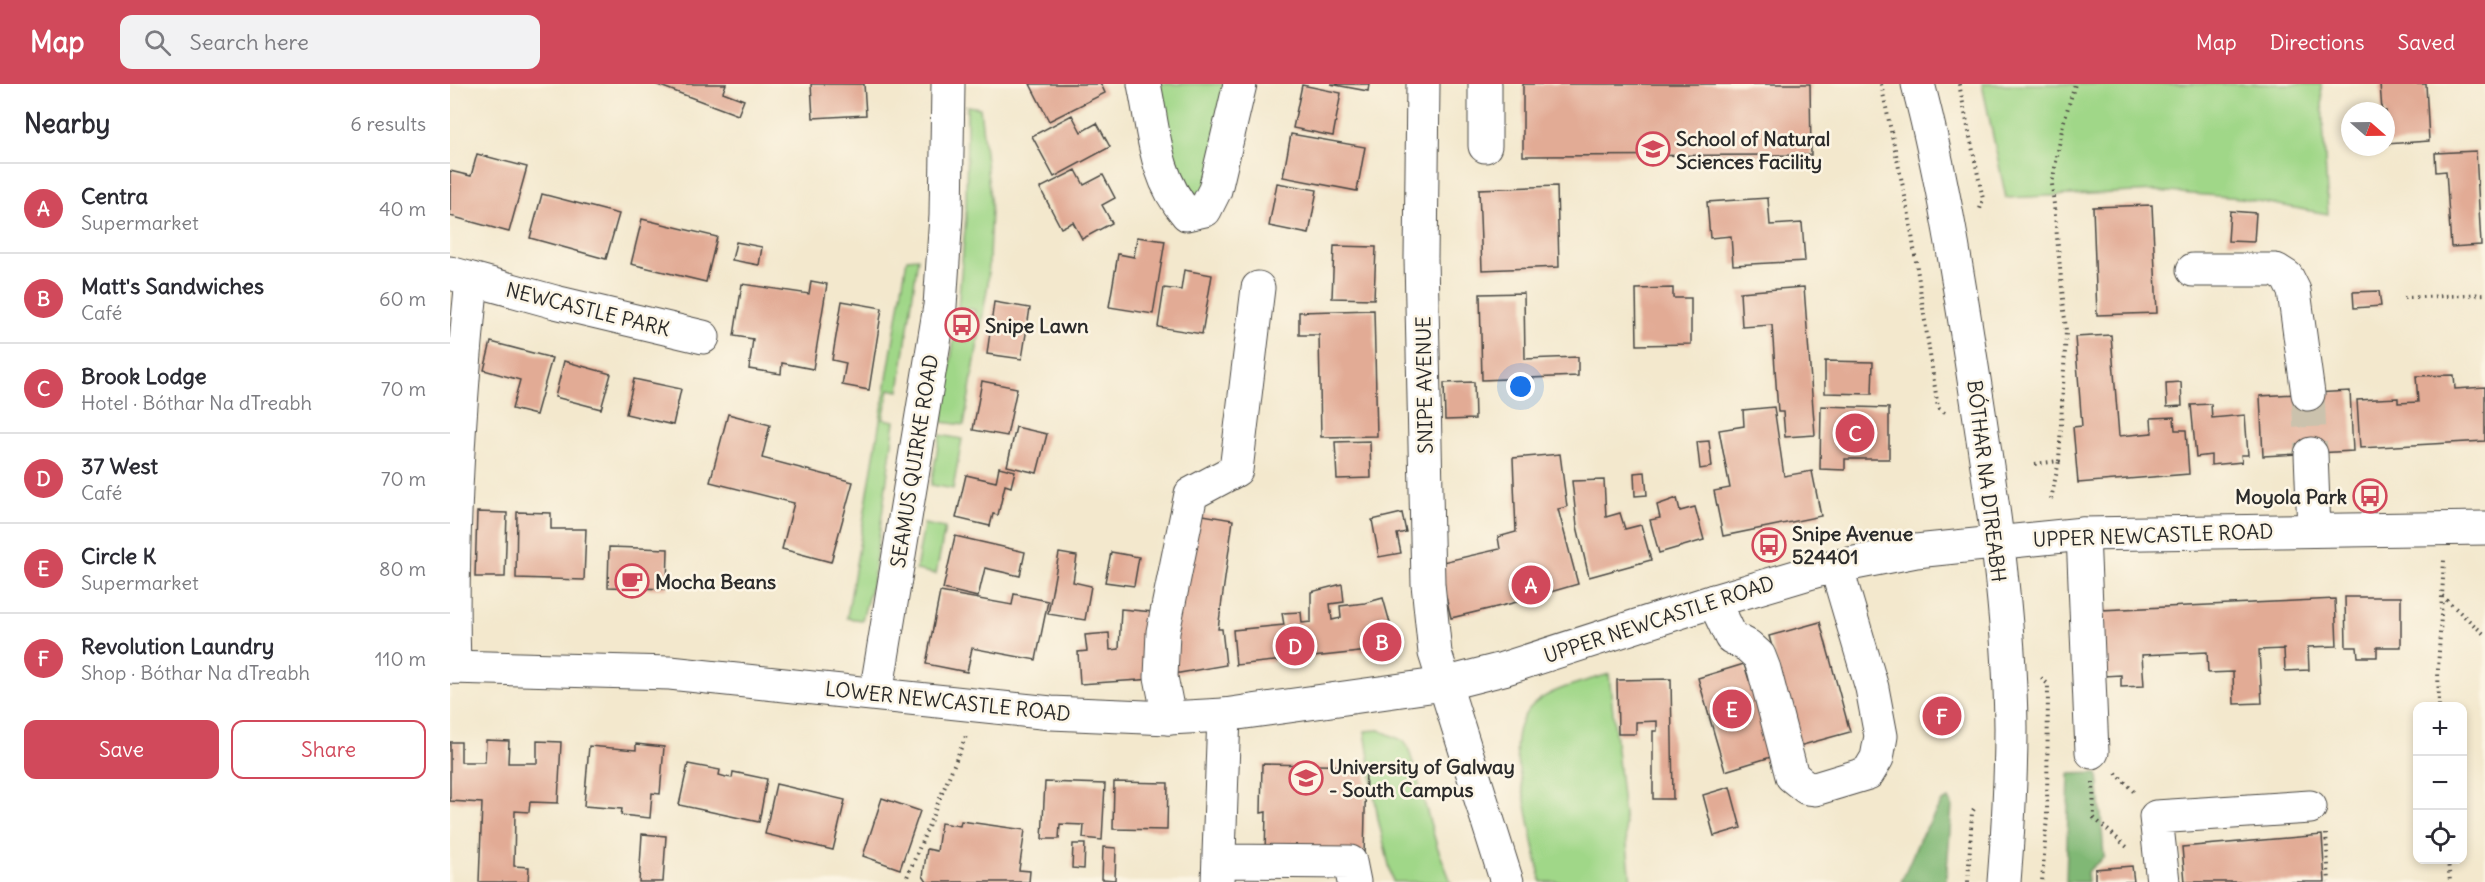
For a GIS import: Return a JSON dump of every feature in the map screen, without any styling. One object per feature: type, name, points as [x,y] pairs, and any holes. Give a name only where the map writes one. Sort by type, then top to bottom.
[{"type":"main road","name":"SEAMUS QUIRKE ROAD","points":[[876,694],[940,306],[946,216],[948,84]]},
{"type":"main road","points":[[1144,84],[1159,164],[1173,198],[1187,214],[1205,210],[1215,190],[1240,84]]},
{"type":"main road","name":"SNIPE AVENUE","points":[[1423,84],[1421,258],[1428,584],[1435,653],[1507,882]]},
{"type":"main road","points":[[1485,84],[1485,146]]},
{"type":"main road","name":"BÓTHAR NA DTREABH","points":[[1918,84],[1929,126],[1958,278],[1997,543],[2005,619],[2011,727],[2010,803],[2004,882]]},
{"type":"main road","points":[[2193,270],[2276,270],[2287,277],[2294,291],[2308,393]]},
{"type":"main road","name":"NEWCASTLE PARK","points":[[452,667],[457,479],[466,342],[461,276],[555,302],[703,338]]},
{"type":"main road","points":[[1169,718],[1161,677],[1162,632],[1191,494],[1236,470],[1258,288]]},
{"type":"main road","points":[[2311,453],[2314,530]]},
{"type":"main road","name":"UPPER NEWCASTLE ROAD","points":[[1444,684],[1503,669],[1714,601],[1836,566],[1916,551],[2083,534],[2485,528]]},
{"type":"main road","points":[[2083,534],[2092,752]]},
{"type":"main road","points":[[1714,601],[1731,637],[1748,646],[1759,656],[1792,776],[1799,784],[1815,789],[1868,773],[1877,758],[1881,736],[1872,688],[1836,566]]},
{"type":"main road","name":"LOWER NEWCASTLE ROAD","points":[[452,667],[670,673],[1051,713],[1169,718],[1224,715],[1444,684]]},
{"type":"main road","points":[[1224,715],[1219,872],[1350,862],[1354,882]]},
{"type":"main road","points":[[2163,882],[2156,817],[2310,807]]},
{"type":"path","points":[[1881,84],[1909,215],[1938,408],[1984,445]]},
{"type":"path","points":[[2050,499],[2059,461],[2066,331],[2052,184],[2063,124],[2075,84]]},
{"type":"path","points":[[2404,298],[2485,294]]},
{"type":"path","points":[[2035,464],[2059,461]]},
{"type":"path","points":[[2439,702],[2438,670],[2444,558]]},
{"type":"path","points":[[2441,595],[2485,635]]},
{"type":"path","points":[[905,882],[969,731]]},
{"type":"path","points":[[2092,752],[2108,764],[2156,817]]},
{"type":"path","points":[[2310,807],[2324,809],[2329,882]]},
{"type":"path","points":[[2448,864],[2450,882]]},
{"type":"green space","points":[[1158,84],[1231,84],[1206,200],[1185,204]]},
{"type":"green space","points":[[1982,84],[2321,84],[2328,214],[2241,198],[2156,191],[2006,198]]},
{"type":"green space","points":[[967,106],[980,108],[991,207],[988,284],[964,425],[942,422],[954,339],[969,341],[975,310],[958,307],[966,217]]},
{"type":"green space","points":[[918,258],[899,391],[889,389],[883,419],[895,421],[873,580],[862,620],[847,618],[907,259]]},
{"type":"green space","points":[[940,435],[962,439],[953,489],[931,485]]},
{"type":"green space","points":[[924,524],[945,528],[936,574],[916,570]]},
{"type":"green space","points":[[1609,674],[1631,882],[1541,882],[1517,760],[1517,738],[1521,721],[1530,708],[1542,698],[1556,691]]},
{"type":"green space","points":[[1379,730],[1404,741],[1409,750],[1437,846],[1451,882],[1393,882],[1378,819],[1365,731]]},
{"type":"green space","points":[[2098,773],[2104,857],[2087,872],[2088,882],[2066,882],[2069,774]]},
{"type":"green space","points":[[1949,799],[1952,805],[1946,882],[1901,882],[1920,838],[1942,802]]},
{"type":"building","points":[[655,84],[726,84],[723,92],[744,100],[738,115]]},
{"type":"building","points":[[811,84],[864,84],[866,115],[813,118]]},
{"type":"building","points":[[1030,84],[1101,84],[1105,93],[1049,121]]},
{"type":"building","points":[[1330,84],[1369,84],[1368,91]]},
{"type":"building","points":[[1523,84],[1810,84],[1811,155],[1523,156]]},
{"type":"building","points":[[2380,84],[2426,84],[2429,141],[2395,143],[2395,102],[2381,102]]},
{"type":"building","points":[[1302,85],[1341,93],[1333,136],[1293,128]]},
{"type":"building","points":[[1072,115],[1081,132],[1097,123],[1110,147],[1054,177],[1032,136]]},
{"type":"building","points":[[1291,134],[1365,147],[1357,191],[1283,177]]},
{"type":"building","points":[[2476,151],[2481,245],[2451,247],[2446,171],[2436,172],[2435,153]]},
{"type":"building","points":[[477,154],[527,167],[509,232],[450,216],[450,171],[471,176]]},
{"type":"building","points":[[1076,170],[1084,185],[1103,175],[1115,198],[1102,205],[1112,223],[1082,239],[1073,222],[1061,228],[1040,188]]},
{"type":"building","points":[[1277,183],[1317,190],[1309,234],[1269,226]]},
{"type":"building","points":[[1557,186],[1559,267],[1482,270],[1479,189]]},
{"type":"building","points":[[542,194],[619,214],[606,259],[530,238]]},
{"type":"building","points":[[1768,198],[1770,225],[1802,223],[1805,261],[1733,265],[1731,236],[1710,238],[1707,202]]},
{"type":"building","points":[[2152,205],[2157,313],[2097,315],[2093,207]]},
{"type":"building","points":[[2230,211],[2256,213],[2254,242],[2228,241]]},
{"type":"building","points":[[642,219],[717,237],[706,282],[631,264]]},
{"type":"building","points":[[1137,237],[1165,241],[1153,314],[1109,307],[1118,254],[1134,257]]},
{"type":"building","points":[[736,242],[762,247],[759,265],[732,260]]},
{"type":"building","points":[[1334,246],[1376,247],[1374,299],[1332,298]]},
{"type":"building","points":[[1184,270],[1212,275],[1202,334],[1158,327],[1164,288],[1181,290]]},
{"type":"building","points":[[811,281],[827,284],[813,369],[782,363],[781,374],[749,369],[753,339],[734,336],[742,284],[809,294]]},
{"type":"building","points":[[1804,287],[1815,435],[1785,437],[1783,412],[1778,412],[1772,325],[1742,327],[1740,292]]},
{"type":"building","points":[[1673,288],[1673,298],[1691,298],[1691,344],[1637,345],[1636,289]]},
{"type":"building","points":[[2379,291],[2381,306],[2354,308],[2353,292]]},
{"type":"building","points":[[1524,293],[1525,359],[1578,357],[1578,376],[1482,380],[1480,294]]},
{"type":"building","points":[[842,301],[882,308],[869,390],[842,385],[846,363],[832,360]]},
{"type":"building","points":[[994,302],[1030,308],[1022,359],[987,354]]},
{"type":"building","points":[[1374,310],[1377,436],[1321,437],[1319,335],[1299,335],[1299,312]]},
{"type":"building","points":[[2111,335],[2119,436],[2152,433],[2151,418],[2174,417],[2175,430],[2186,430],[2189,474],[2078,483],[2073,427],[2082,426],[2075,337]]},
{"type":"building","points":[[491,342],[552,358],[536,415],[512,409],[520,380],[484,370]]},
{"type":"building","points":[[564,361],[611,374],[601,409],[555,397]]},
{"type":"building","points":[[1825,361],[1873,362],[1872,394],[1825,393]]},
{"type":"building","points":[[2454,375],[2455,389],[2485,387],[2485,441],[2360,448],[2357,400],[2398,398],[2398,403],[2418,402],[2416,376]]},
{"type":"building","points":[[634,379],[681,389],[673,425],[626,414]]},
{"type":"building","points":[[982,381],[1017,388],[1007,436],[973,430]]},
{"type":"building","points":[[1474,382],[1475,419],[1445,420],[1444,383]]},
{"type":"building","points":[[2181,382],[2182,406],[2167,407],[2166,383]]},
{"type":"building","points":[[2350,391],[2353,451],[2263,456],[2260,396]]},
{"type":"building","points":[[2211,404],[2212,418],[2245,415],[2248,455],[2241,455],[2242,462],[2211,465],[2211,455],[2196,457],[2191,405]]},
{"type":"building","points":[[1821,406],[1889,408],[1889,459],[1845,459],[1845,470],[1820,469]]},
{"type":"building","points":[[1774,407],[1784,476],[1812,471],[1821,516],[1723,536],[1714,491],[1730,488],[1719,430],[1744,426],[1743,410]]},
{"type":"building","points":[[728,414],[770,425],[762,458],[853,482],[831,562],[782,549],[794,503],[710,482]]},
{"type":"building","points":[[1016,427],[1047,434],[1037,473],[1007,466]]},
{"type":"building","points":[[1370,441],[1371,478],[1337,479],[1335,442]]},
{"type":"building","points":[[1709,441],[1712,467],[1700,469],[1697,442]]},
{"type":"building","points":[[1560,454],[1567,507],[1558,509],[1578,584],[1451,618],[1438,563],[1500,549],[1498,537],[1516,532],[1513,458]]},
{"type":"building","points":[[999,467],[1015,471],[1011,487],[1005,485],[998,515],[993,514],[990,526],[956,518],[966,475],[996,482]]},
{"type":"building","points":[[1645,472],[1647,495],[1635,496],[1634,473]]},
{"type":"building","points":[[1604,480],[1606,517],[1620,513],[1625,529],[1641,525],[1651,560],[1589,577],[1577,526],[1572,481]]},
{"type":"building","points":[[1677,498],[1680,511],[1695,507],[1704,540],[1659,553],[1650,520],[1660,518],[1657,505]]},
{"type":"building","points":[[477,512],[507,513],[505,577],[475,577]]},
{"type":"building","points":[[517,512],[551,513],[551,529],[586,529],[584,580],[516,578]]},
{"type":"building","points":[[1191,513],[1233,520],[1218,629],[1222,629],[1226,665],[1168,675]]},
{"type":"building","points":[[1402,513],[1406,532],[1397,534],[1401,553],[1379,557],[1372,520]]},
{"type":"building","points":[[955,536],[1025,552],[1020,576],[985,568],[978,597],[943,589]]},
{"type":"building","points":[[609,547],[668,549],[667,589],[608,587]]},
{"type":"building","points":[[1111,552],[1139,557],[1134,586],[1105,582]]},
{"type":"building","points":[[1059,553],[1077,556],[1073,582],[1091,586],[1085,620],[1048,614]]},
{"type":"building","points":[[1342,584],[1344,602],[1330,604],[1332,620],[1341,618],[1340,606],[1383,598],[1397,648],[1236,665],[1233,630],[1284,625],[1282,613],[1301,612],[1302,623],[1311,622],[1311,592]]},
{"type":"building","points":[[940,592],[1012,605],[1014,594],[1048,601],[1036,660],[972,648],[967,672],[926,664]]},
{"type":"building","points":[[2345,597],[2401,597],[2401,647],[2377,647],[2377,657],[2358,657],[2357,647],[2346,647]]},
{"type":"building","points":[[2335,599],[2337,646],[2308,647],[2309,670],[2285,671],[2284,649],[2259,650],[2262,703],[2234,704],[2233,672],[2208,673],[2207,652],[2142,655],[2144,686],[2121,687],[2121,675],[2104,676],[2101,610]]},
{"type":"building","points":[[1121,609],[1153,612],[1154,679],[1080,684],[1078,652],[1087,651],[1085,635],[1109,633],[1110,650],[1119,649]]},
{"type":"building","points":[[1820,622],[1850,732],[1799,746],[1725,771],[1698,678],[1744,664],[1749,680],[1779,672],[1769,636]]},
{"type":"building","points":[[1671,679],[1673,799],[1653,799],[1653,731],[1657,731],[1657,721],[1636,722],[1636,734],[1618,734],[1617,680]]},
{"type":"building","points":[[486,740],[509,741],[508,763],[537,763],[537,741],[561,742],[558,803],[530,802],[529,812],[515,811],[514,866],[529,867],[528,882],[479,882],[482,803],[450,801],[450,742],[461,742],[461,762],[485,762]]},
{"type":"building","points":[[636,744],[664,747],[660,794],[652,793],[650,818],[621,815],[622,809],[584,806],[589,746],[636,750]]},
{"type":"building","points":[[688,764],[720,770],[719,775],[726,777],[732,778],[733,772],[767,779],[759,822],[679,805]]},
{"type":"building","points":[[1262,764],[1366,766],[1364,858],[1265,856],[1266,812],[1261,813]]},
{"type":"building","points":[[1045,782],[1105,784],[1102,840],[1083,838],[1084,825],[1060,824],[1059,839],[1042,839]]},
{"type":"building","points":[[1114,782],[1168,783],[1167,830],[1113,829]]},
{"type":"building","points":[[776,784],[845,800],[833,850],[765,834]]},
{"type":"building","points":[[1730,787],[1741,828],[1714,836],[1703,795]]},
{"type":"building","points":[[882,798],[920,811],[900,869],[863,856]]},
{"type":"building","points":[[961,821],[1025,830],[1019,870],[1030,871],[1029,882],[927,882],[923,876],[927,849],[937,851],[941,823],[960,826]]},
{"type":"building","points":[[642,834],[666,836],[663,882],[639,882]]},
{"type":"building","points":[[2322,835],[2325,882],[2185,882],[2182,847]]},
{"type":"building","points":[[1073,844],[1085,844],[1084,869],[1072,868]]},
{"type":"building","points":[[1103,847],[1116,848],[1115,880],[1102,879]]},
{"type":"building","points":[[2132,866],[2134,882],[2095,882],[2095,869]]},
{"type":"tunnel","points":[[2308,394],[2311,454]]},
{"type":"place","name":"School of Natural Sciences Facility","points":[[1653,149]]},
{"type":"place","name":"Snipe Lawn","points":[[962,325]]},
{"type":"place","name":"Brook Lodge","points":[[1855,433]]},
{"type":"place","name":"Moyola Park","points":[[2370,496]]},
{"type":"place","name":"Snipe Avenue 524401","points":[[1769,545]]},
{"type":"place","name":"Mocha Beans","points":[[632,581]]},
{"type":"place","name":"Centra","points":[[1531,585]]},
{"type":"place","name":"Matt's Sandwiches","points":[[1382,642]]},
{"type":"place","name":"37 West","points":[[1295,646]]},
{"type":"place","name":"Circle K","points":[[1732,709]]},
{"type":"place","name":"Revolution Laundry","points":[[1942,716]]},
{"type":"place","name":"University of Galway - South Campus","points":[[1306,778]]}]
